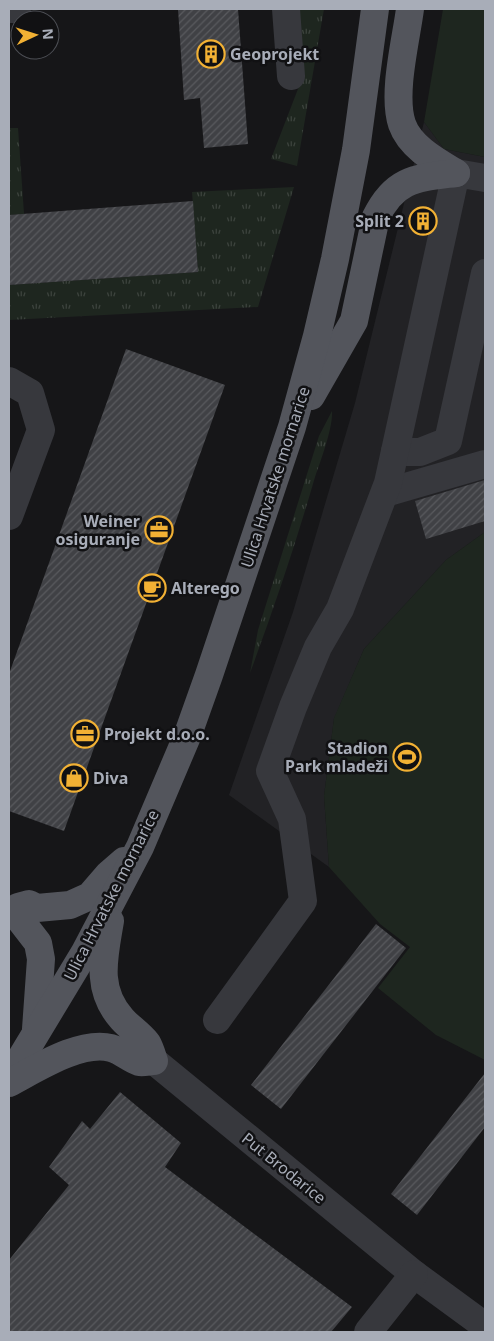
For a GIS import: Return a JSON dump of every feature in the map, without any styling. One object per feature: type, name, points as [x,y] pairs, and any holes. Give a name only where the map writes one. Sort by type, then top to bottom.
[{"type":"main road","name":"Ulica Hrvatske mornarice","points":[[9,1078],[81,959],[140,847],[188,734],[203,692],[292,428],[317,336],[356,150],[375,9]]},
{"type":"main road","points":[[410,9],[399,88],[399,108],[402,126],[413,141],[428,156],[456,173]]},
{"type":"main road","points":[[292,428],[354,321],[376,216],[384,201],[393,191],[406,184],[422,178],[456,173]]},
{"type":"main road","points":[[36,1035],[41,959],[38,943],[22,921],[13,904],[29,904],[37,908],[70,905],[90,896],[109,874],[140,847]]},
{"type":"main road","points":[[9,1083],[61,1056],[84,1049],[110,1048],[124,1053],[139,1062],[154,1061],[147,1043],[120,1018],[109,1002],[105,988],[102,966],[114,897]]},
{"type":"street","points":[[9,9],[17,9]]},
{"type":"street","points":[[286,9],[291,76]]},
{"type":"street","points":[[216,1020],[303,901],[292,819],[270,772],[293,706],[318,647],[340,609],[385,493],[456,173],[485,178]]},
{"type":"street","points":[[395,452],[420,452],[448,441],[485,272]]},
{"type":"street","points":[[9,381],[30,393],[41,430],[9,516]]},
{"type":"street","points":[[385,493],[485,464]]},
{"type":"street","name":"Put Brodarice","points":[[154,1061],[414,1274],[485,1326]]},
{"type":"street","points":[[368,1332],[414,1274]]},
{"type":"shaded area","points":[[424,122],[444,149],[485,157],[485,532],[446,560],[364,649],[334,719],[324,796],[329,867],[229,795],[293,612],[355,403]]},
{"type":"green space","points":[[299,9],[324,9],[297,166],[271,159],[303,76]]},
{"type":"green space","points":[[443,9],[485,9],[485,157],[444,149],[424,122]]},
{"type":"green space","points":[[9,128],[18,128],[24,214],[9,215]]},
{"type":"green space","points":[[294,187],[258,307],[9,320],[9,285],[198,272],[192,192]]},
{"type":"green space","points":[[332,411],[329,435],[268,624],[250,673],[258,630],[319,436]]},
{"type":"green space","name":"Stadion Park mladeži","points":[[485,532],[485,1060],[436,1035],[378,988],[410,947],[380,924],[329,867],[324,796],[334,718],[364,649],[446,560]]},
{"type":"building","name":"Geoprojekt","points":[[178,9],[238,9],[248,144],[204,148],[200,98],[184,100]]},
{"type":"building","points":[[193,201],[198,272],[9,285],[9,215]]},
{"type":"building","points":[[126,349],[225,385],[64,831],[9,811],[9,674]]},
{"type":"building","points":[[485,480],[485,521],[426,539],[415,501]]},
{"type":"building","points":[[376,924],[406,948],[281,1109],[251,1085]]},
{"type":"building","points":[[485,1073],[485,1127],[417,1215],[391,1194]]},
{"type":"building","points":[[120,1092],[181,1143],[165,1167],[352,1307],[331,1332],[9,1332],[9,1260],[69,1185],[49,1167],[82,1121],[90,1129]]},
{"type":"place","name":"Geoprojekt","points":[[211,54]]},
{"type":"place","name":"Split 2","points":[[423,221]]},
{"type":"place","name":"Weiner osiguranje","points":[[159,530]]},
{"type":"place","name":"Alterego","points":[[152,588]]},
{"type":"place","name":"Projekt d.o.o.","points":[[85,734]]},
{"type":"place","name":"Stadion Park mladeži","points":[[407,757]]},
{"type":"place","name":"Diva","points":[[74,778]]}]
